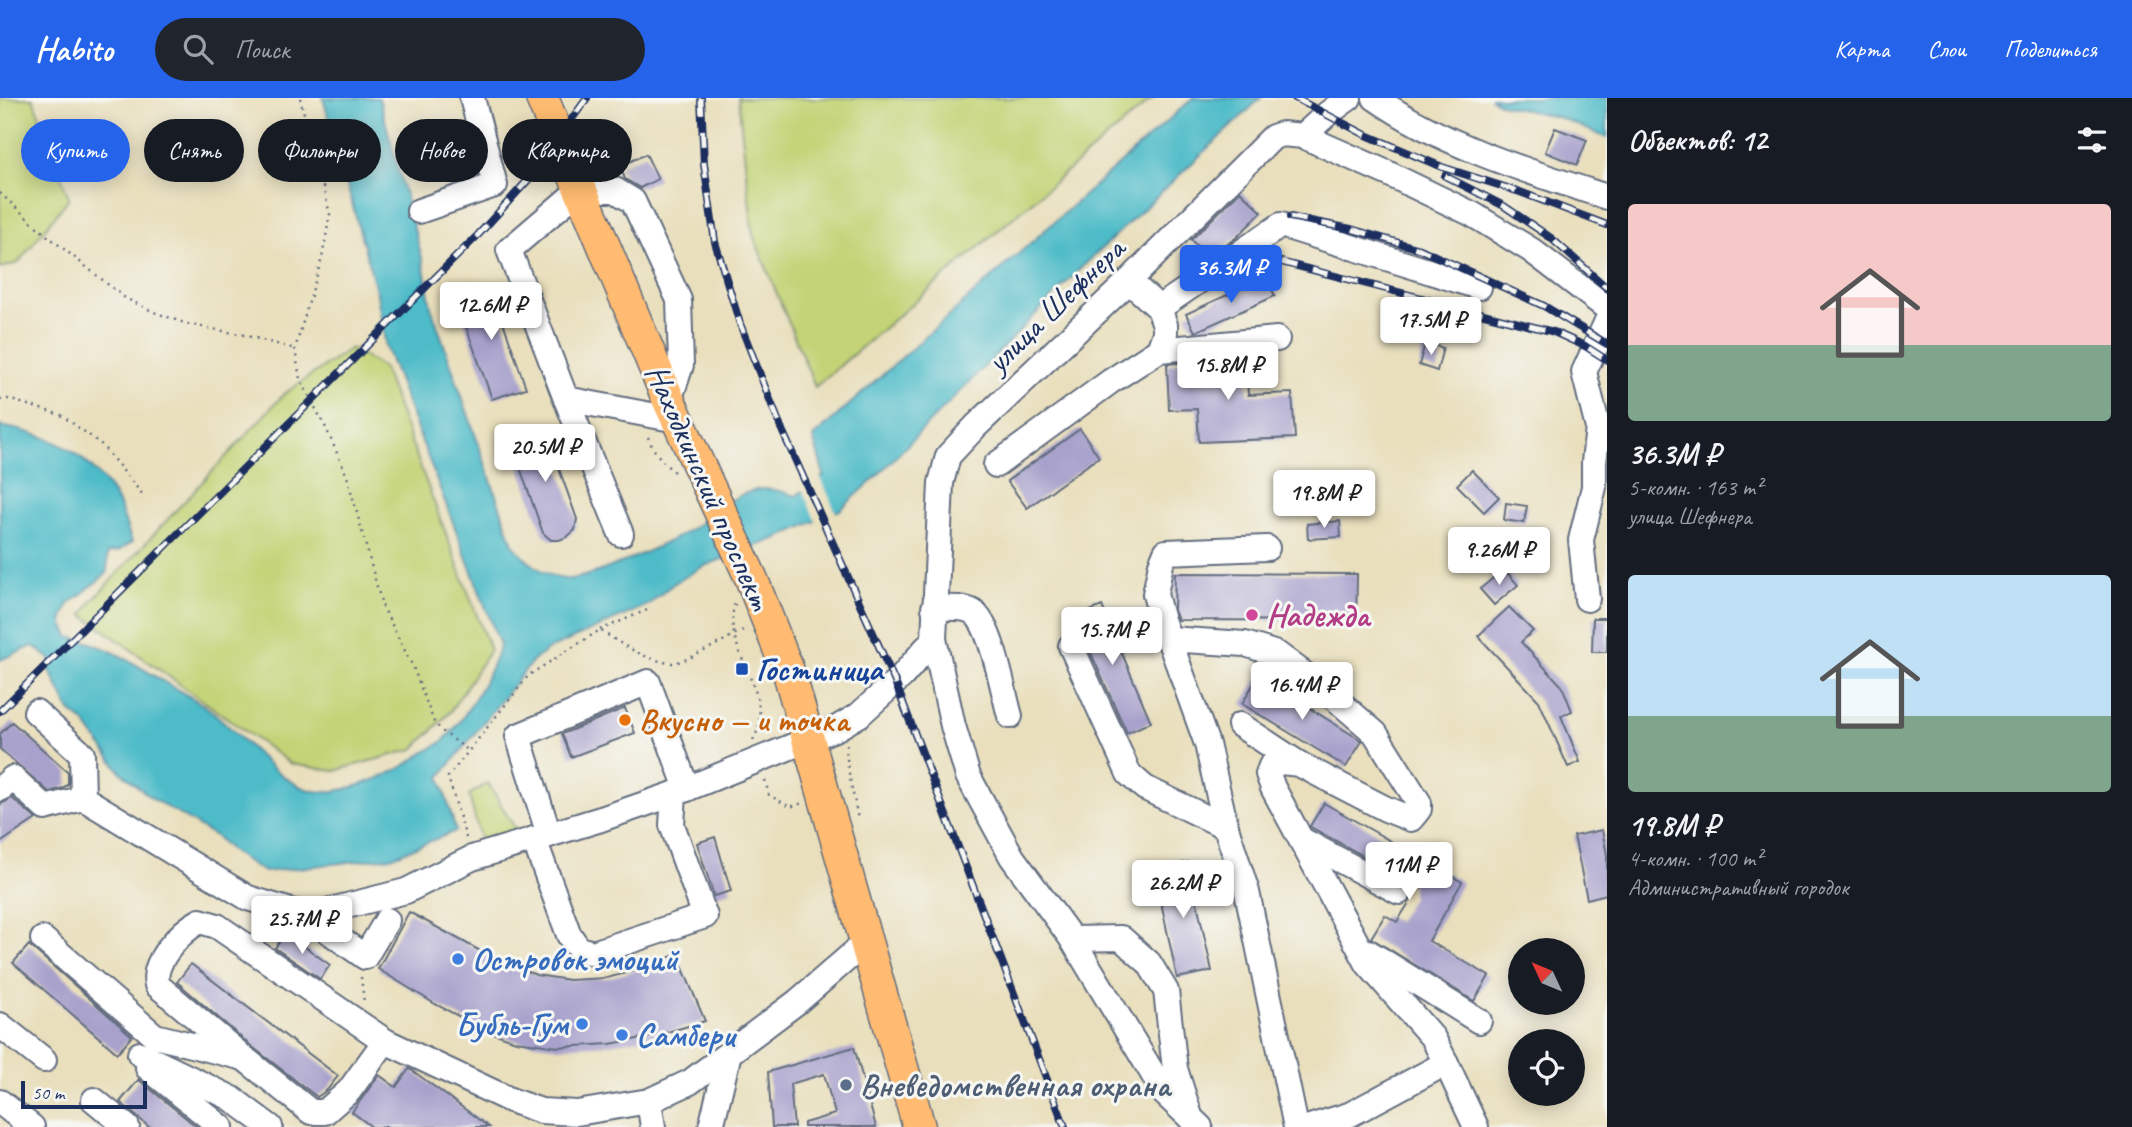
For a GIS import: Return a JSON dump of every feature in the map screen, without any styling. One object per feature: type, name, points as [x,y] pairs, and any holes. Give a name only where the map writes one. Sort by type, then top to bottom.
[{"type":"main road","name":"Находкинский проспект","points":[[542,98],[673,411],[689,474],[744,592],[790,676],[919,1127]]},
{"type":"street","points":[[419,211],[495,185],[472,98]]},
{"type":"street","points":[[1349,98],[1303,136],[1472,214],[1531,250],[1607,308]]},
{"type":"street","points":[[1375,98],[1403,117],[1474,150],[1607,197]]},
{"type":"street","name":"улица Шефнера","points":[[1195,1122],[1165,1094],[1072,939],[1012,858],[968,776],[953,726],[934,639],[941,483],[948,456],[976,426],[1129,281],[1263,145],[1282,134],[1303,136]]},
{"type":"street","points":[[566,399],[639,413],[673,411],[681,365],[679,300],[633,201],[615,190],[579,190],[509,250],[566,399],[621,534]]},
{"type":"street","points":[[1159,308],[1281,225],[1479,288]]},
{"type":"street","points":[[1129,281],[1159,308],[1166,333],[1159,350]]},
{"type":"street","points":[[1587,600],[1581,540],[1594,487],[1598,428],[1584,372],[1607,321]]},
{"type":"street","points":[[996,466],[1111,381],[1159,350],[1277,339]]},
{"type":"street","points":[[1267,548],[1166,552],[1155,594],[1207,744],[1226,827],[1247,892],[1296,1127]]},
{"type":"street","points":[[934,608],[967,610],[974,613],[986,627],[1010,716]]},
{"type":"street","points":[[307,916],[406,891],[472,858],[681,792],[837,728],[859,715],[902,676],[934,639]]},
{"type":"street","points":[[1169,639],[1245,644],[1277,654],[1354,713],[1375,733],[1417,797],[1419,809],[1411,819],[1386,810],[1299,764],[1240,725]]},
{"type":"street","points":[[1071,646],[1129,775],[1145,788],[1226,827]]},
{"type":"street","points":[[648,682],[681,792],[672,825],[705,916],[593,953],[579,949],[569,935],[542,837],[518,736],[648,682]]},
{"type":"street","points":[[36,712],[82,754],[83,799]]},
{"type":"street","points":[[1299,764],[1282,762],[1271,766],[1268,774],[1273,788],[1304,841],[1368,964],[1433,1038],[1476,1127]]},
{"type":"street","points":[[0,789],[13,778],[45,808],[83,799],[248,898],[307,916],[365,957],[387,920]]},
{"type":"street","points":[[1304,841],[1399,892]]},
{"type":"street","points":[[377,1035],[349,1091],[325,1112],[311,1112],[157,985],[155,975],[158,964],[187,928],[200,921],[218,926],[377,1035],[543,1119],[649,1101],[690,1082],[797,1002],[865,943]]},
{"type":"street","points":[[1072,939],[1121,938],[1149,963],[1166,991],[1175,1069],[1195,1122]]},
{"type":"street","points":[[43,939],[147,1045],[231,1098],[270,1127]]},
{"type":"street","points":[[1359,946],[1479,1021]]},
{"type":"street","points":[[0,1025],[44,1060]]},
{"type":"street","points":[[147,1045],[244,1058]]},
{"type":"street","points":[[147,1045],[140,1062],[221,1127]]},
{"type":"street","points":[[711,1127],[729,1053]]},
{"type":"street","points":[[1310,1127],[1349,1115],[1446,1063]]},
{"type":"street","points":[[94,1100],[127,1127]]},
{"type":"street","points":[[649,1101],[653,1127]]},
{"type":"street","points":[[0,1102],[32,1127]]},
{"type":"path","points":[[300,98],[330,214],[322,258],[295,349],[300,379],[326,428],[346,476],[382,604],[413,667],[434,722],[469,751]]},
{"type":"path","points":[[0,193],[44,233],[125,298],[187,324],[244,335],[295,349]]},
{"type":"path","points":[[0,400],[8,399],[61,415],[100,443],[143,495]]},
{"type":"path","points":[[639,413],[651,445],[689,474]]},
{"type":"path","points":[[744,592],[731,616],[761,711],[761,727],[753,740]]},
{"type":"path","points":[[600,631],[647,610]]},
{"type":"path","points":[[351,948],[360,965],[377,1035]]},
{"type":"green space","points":[[0,98],[33,98],[41,119],[21,119],[21,182],[63,182],[69,198],[18,263],[0,268]]},
{"type":"green space","points":[[738,98],[1153,98],[815,387],[753,235]]},
{"type":"green space","points":[[351,348],[383,368],[490,650],[450,712],[414,749],[334,771],[291,764],[83,615],[91,602],[284,394]]},
{"type":"green space","points":[[488,783],[516,830],[481,842],[469,795]]},
{"type":"water","points":[[323,98],[379,98],[395,158],[395,182],[402,182],[423,262],[431,307],[513,544],[536,567],[557,578],[565,579],[591,574],[650,550],[684,533],[745,493],[768,489],[796,496],[824,475],[813,437],[1193,98],[1261,98],[1080,269],[874,479],[840,510],[780,537],[704,566],[673,584],[648,605],[547,650],[531,663],[440,777],[456,831],[391,857],[264,872],[232,852],[218,838],[150,797],[120,771],[84,722],[70,711],[49,669],[53,664],[49,658],[33,646],[0,660],[0,426],[51,440],[79,456],[114,495],[132,542],[118,551],[108,553],[107,573],[68,605],[62,622],[69,637],[121,656],[195,700],[221,719],[287,779],[314,791],[340,790],[370,781],[399,768],[444,740],[477,695],[500,645],[386,348],[377,294],[346,182],[381,182],[381,119],[329,119]]},
{"type":"water","points":[[1490,98],[1607,98],[1607,138],[1561,118],[1501,104]]},
{"type":"pier","points":[[819,474],[837,515],[817,524],[801,487]]},
{"type":"building","points":[[1555,128],[1587,140],[1577,165],[1545,152]]},
{"type":"building","points":[[646,154],[658,179],[640,188],[630,182],[632,160]]},
{"type":"building","points":[[1240,191],[1262,212],[1237,237],[1208,257],[1191,240]]},
{"type":"building","points":[[1266,277],[1275,296],[1195,332],[1186,314]]},
{"type":"building","points":[[486,287],[493,293],[526,388],[492,399],[459,307],[461,297],[469,289]]},
{"type":"building","points":[[1425,343],[1443,348],[1437,371],[1419,365]]},
{"type":"building","points":[[1246,357],[1248,395],[1292,393],[1295,438],[1199,442],[1197,409],[1169,410],[1167,364]]},
{"type":"building","points":[[544,427],[577,519],[575,530],[559,540],[551,540],[543,533],[510,439]]},
{"type":"building","points":[[1080,429],[1099,457],[1027,508],[1007,481]]},
{"type":"building","points":[[1472,470],[1499,497],[1484,512],[1457,485]]},
{"type":"building","points":[[1506,503],[1527,506],[1524,523],[1504,520]]},
{"type":"building","points":[[1340,521],[1341,537],[1308,539],[1307,524]]},
{"type":"building","points":[[1504,569],[1518,585],[1494,605],[1480,589]]},
{"type":"building","points":[[1175,573],[1357,574],[1356,621],[1178,620],[1174,610]]},
{"type":"building","points":[[1102,606],[1151,722],[1127,733],[1085,640],[1076,632],[1070,619]]},
{"type":"building","points":[[1509,607],[1533,631],[1521,642],[1562,686],[1572,711],[1561,716],[1580,762],[1568,767],[1539,701],[1478,636]]},
{"type":"building","points":[[1593,618],[1607,618],[1607,652],[1592,652]]},
{"type":"building","points":[[1258,676],[1362,741],[1346,767],[1242,704]]},
{"type":"building","points":[[625,708],[635,733],[571,757],[562,734]]},
{"type":"building","points":[[12,722],[68,772],[68,784],[49,792],[0,749],[0,734]]},
{"type":"building","points":[[12,798],[36,819],[0,843],[0,805]]},
{"type":"building","points":[[1324,803],[1462,882],[1429,941],[1489,976],[1474,1001],[1371,938],[1385,915],[1397,922],[1412,898],[1412,885],[1406,879],[1312,828],[1310,826]]},
{"type":"building","points":[[1602,830],[1607,855],[1607,894],[1587,899],[1574,836]]},
{"type":"building","points":[[715,837],[731,891],[714,896],[697,843]]},
{"type":"building","points":[[1188,862],[1212,971],[1177,978],[1154,869]]},
{"type":"building","points":[[409,912],[484,953],[536,975],[569,980],[607,978],[645,968],[677,954],[705,1021],[654,1036],[610,1044],[558,1047],[516,1041],[487,1031],[435,1004],[378,969]]},
{"type":"building","points":[[286,933],[330,965],[320,979],[275,948]]},
{"type":"building","points":[[29,945],[132,1036],[117,1053],[13,963]]},
{"type":"building","points":[[191,964],[338,1076],[327,1090],[317,1097],[250,1045],[177,982]]},
{"type":"building","points":[[854,1047],[876,1127],[804,1127],[804,1123],[835,1114],[824,1074],[790,1084],[794,1127],[772,1127],[768,1072]]},
{"type":"building","points":[[409,1069],[489,1127],[372,1127],[352,1112],[379,1075],[396,1087]]},
{"type":"building","points":[[139,1079],[197,1127],[149,1127],[120,1102]]},
{"type":"railway","points":[[0,711],[478,235],[529,179],[587,98]]},
{"type":"railway","points":[[701,98],[704,164],[715,242],[740,324],[782,430],[895,682],[1065,1127]]},
{"type":"railway","points":[[1295,98],[1364,134],[1442,167],[1520,192],[1607,225]]},
{"type":"railway","points":[[1445,176],[1504,206],[1551,238],[1607,288]]},
{"type":"railway","points":[[1290,217],[1351,229],[1420,249],[1544,306],[1607,344]]},
{"type":"railway","points":[[1281,262],[1554,332],[1585,346],[1607,360]]},
{"type":"place","name":"Надежда","points":[[1252,615]]},
{"type":"place","name":"Гостиница","points":[[742,669]]},
{"type":"place","name":"Вкусно — и точка","points":[[625,720]]},
{"type":"place","name":"Островок эмоций","points":[[458,959]]},
{"type":"place","name":"Бубль-Гум","points":[[582,1024]]},
{"type":"place","name":"Самбери","points":[[622,1035]]},
{"type":"place","name":"Вневедомственная охрана","points":[[846,1085]]}]
